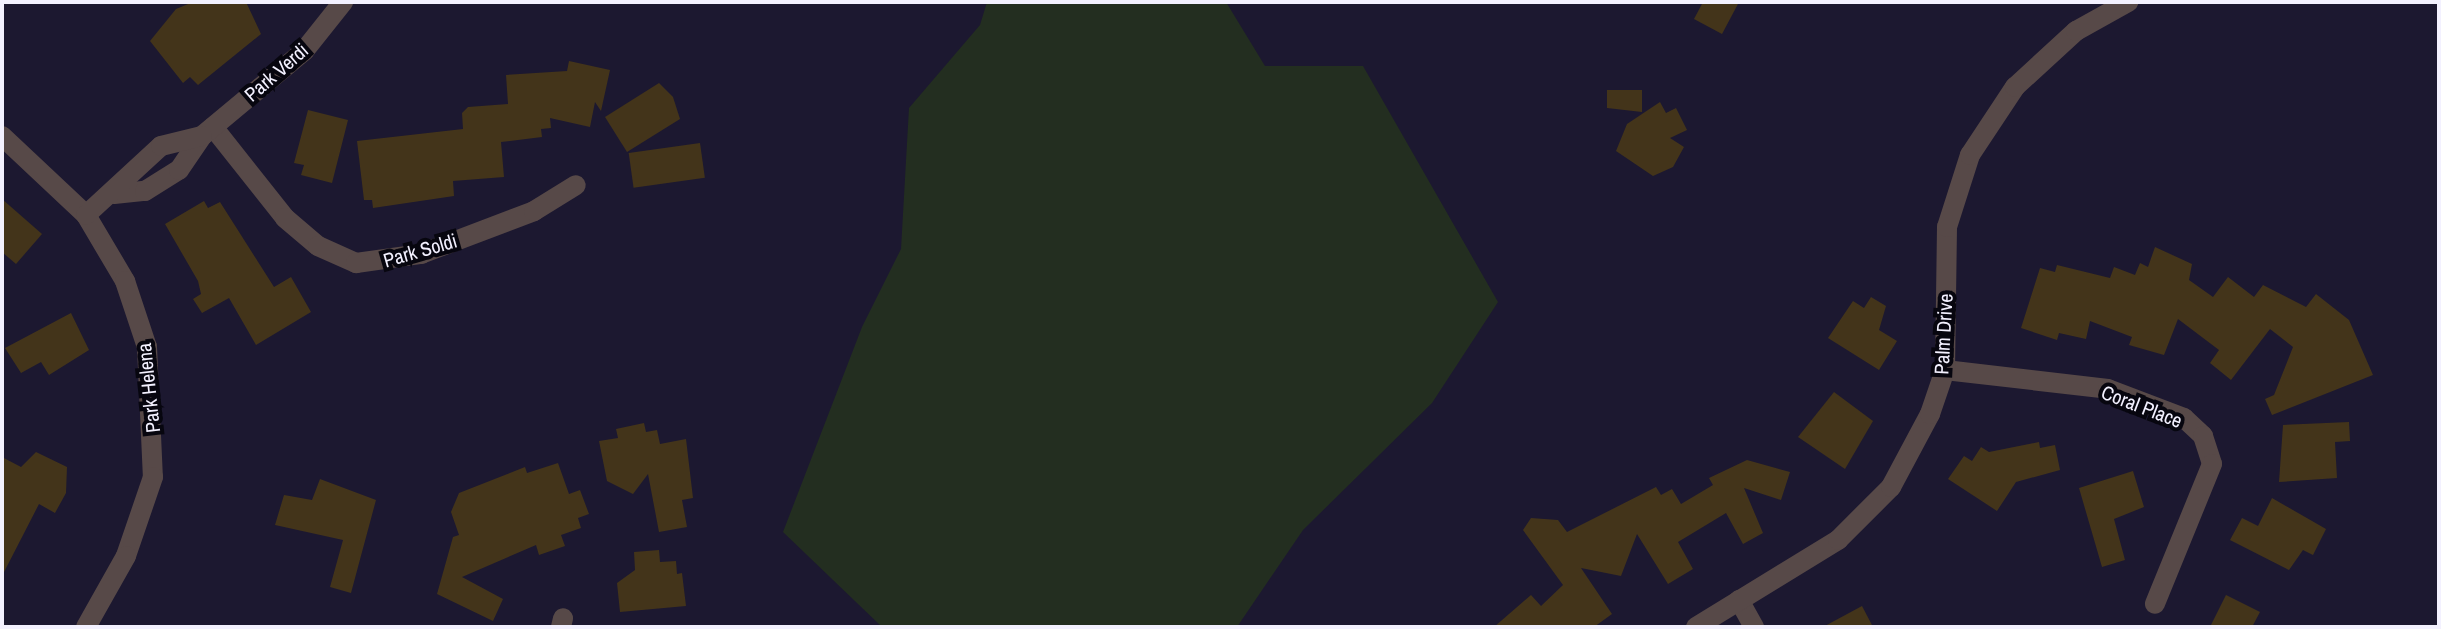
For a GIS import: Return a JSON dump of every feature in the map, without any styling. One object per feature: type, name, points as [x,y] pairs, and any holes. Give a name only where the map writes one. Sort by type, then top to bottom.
[{"type":"street","name":"Park Verdi","points":[[114,194],[145,191],[167,178],[208,131],[304,51],[343,2]]},
{"type":"street","name":"Palm Drive","points":[[1696,627],[1838,540],[1891,487],[1930,414],[1945,370],[1947,227],[1970,155],[2015,87],[2076,31],[2128,2]]},
{"type":"street","name":"Park Verdi","points":[[86,215],[114,194],[126,172],[151,154],[208,131]]},
{"type":"street","name":"Park Soldi","points":[[208,131],[285,218],[318,246],[356,263],[421,254],[534,211],[576,185]]},
{"type":"street","name":"Park Helena","points":[[2,136],[86,215],[125,281],[147,347],[153,412],[153,477],[126,556],[86,627]]},
{"type":"street","points":[[151,154],[167,178]]},
{"type":"street","name":"Coral Place","points":[[1945,370],[2108,389],[2184,418],[2203,436],[2212,464],[2155,604]]},
{"type":"street","points":[[1739,600],[1754,627]]},
{"type":"green space","points":[[987,2],[1226,2],[1265,66],[1363,66],[1498,302],[1432,403],[1303,530],[1237,627],[882,627],[783,532],[862,327],[901,249],[909,108],[980,25]]},
{"type":"building","points":[[193,2],[246,2],[261,34],[198,85],[190,77],[183,83],[150,41],[176,9]]},
{"type":"building","points":[[1703,2],[1739,2],[1722,34],[1694,19]]},
{"type":"building","points":[[569,61],[610,70],[601,111],[595,102],[590,127],[550,118],[551,128],[541,129],[542,137],[501,142],[504,177],[453,181],[454,196],[373,208],[372,200],[364,200],[357,141],[463,129],[462,113],[468,107],[508,104],[506,75],[567,71]]},
{"type":"building","points":[[659,83],[673,97],[680,119],[627,152],[605,117]]},
{"type":"building","points":[[1607,90],[1642,90],[1642,112],[1607,108]]},
{"type":"building","points":[[1660,102],[1666,113],[1676,108],[1687,130],[1670,138],[1684,147],[1673,167],[1653,176],[1616,151],[1627,124]]},
{"type":"building","points":[[308,110],[348,120],[332,183],[301,175],[304,165],[294,163]]},
{"type":"building","points":[[700,143],[705,178],[634,188],[629,153]]},
{"type":"building","points":[[2,199],[42,234],[16,264],[2,252]]},
{"type":"building","points":[[204,201],[208,208],[220,202],[274,287],[291,277],[311,312],[256,345],[229,298],[202,313],[193,299],[201,294],[198,281],[165,224]]},
{"type":"building","points":[[2155,247],[2192,264],[2189,280],[2213,297],[2228,277],[2254,297],[2263,285],[2306,307],[2316,294],[2349,320],[2373,375],[2272,415],[2265,399],[2274,395],[2293,347],[2270,329],[2231,380],[2210,363],[2219,350],[2178,319],[2164,355],[2129,345],[2132,337],[2090,321],[2086,339],[2059,333],[2057,340],[2021,328],[2040,268],[2055,272],[2057,265],[2110,278],[2114,267],[2135,275],[2140,263],[2148,267]]},
{"type":"building","points":[[1871,297],[1886,306],[1879,330],[1897,341],[1879,370],[1828,338],[1853,301],[1864,308]]},
{"type":"building","points":[[71,313],[89,350],[49,375],[41,362],[21,373],[5,348]]},
{"type":"building","points":[[1834,392],[1873,421],[1845,469],[1798,437]]},
{"type":"building","points":[[2349,422],[2350,441],[2335,442],[2337,478],[2279,482],[2283,425]]},
{"type":"building","points":[[644,423],[646,432],[657,430],[660,444],[686,439],[693,498],[682,500],[687,527],[659,532],[648,474],[633,494],[607,481],[599,441],[618,438],[616,429]]},
{"type":"building","points":[[2039,442],[2040,448],[2055,445],[2060,470],[2016,482],[1997,511],[1948,479],[1964,456],[1972,461],[1981,447],[1989,452]]},
{"type":"building","points":[[36,452],[67,467],[66,493],[55,513],[39,504],[2,576],[2,457],[21,467]]},
{"type":"building","points":[[1747,460],[1790,472],[1781,500],[1744,488],[1763,533],[1743,544],[1726,513],[1678,542],[1693,569],[1668,584],[1637,534],[1621,576],[1581,568],[1612,614],[1594,627],[1494,627],[1531,595],[1541,606],[1563,585],[1523,530],[1531,518],[1558,520],[1567,532],[1656,487],[1661,495],[1672,489],[1681,504],[1713,485],[1709,478]]},
{"type":"building","points":[[558,463],[569,494],[580,490],[589,514],[578,518],[581,528],[561,535],[565,546],[539,555],[536,545],[462,577],[503,599],[493,621],[437,594],[453,537],[459,535],[451,512],[459,493],[525,467],[527,473]]},
{"type":"building","points":[[2133,471],[2144,507],[2114,519],[2125,560],[2102,567],[2079,488]]},
{"type":"building","points":[[320,479],[376,500],[351,593],[330,587],[343,540],[275,525],[284,495],[312,500]]},
{"type":"building","points":[[2272,498],[2326,529],[2313,555],[2303,550],[2289,570],[2230,540],[2242,518],[2258,526]]},
{"type":"building","points":[[659,550],[660,562],[676,561],[677,574],[682,573],[686,606],[620,612],[617,583],[635,570],[634,552]]},
{"type":"building","points":[[2226,595],[2260,612],[2252,627],[2210,627]]},
{"type":"building","points":[[1862,606],[1873,627],[1823,627]]}]
